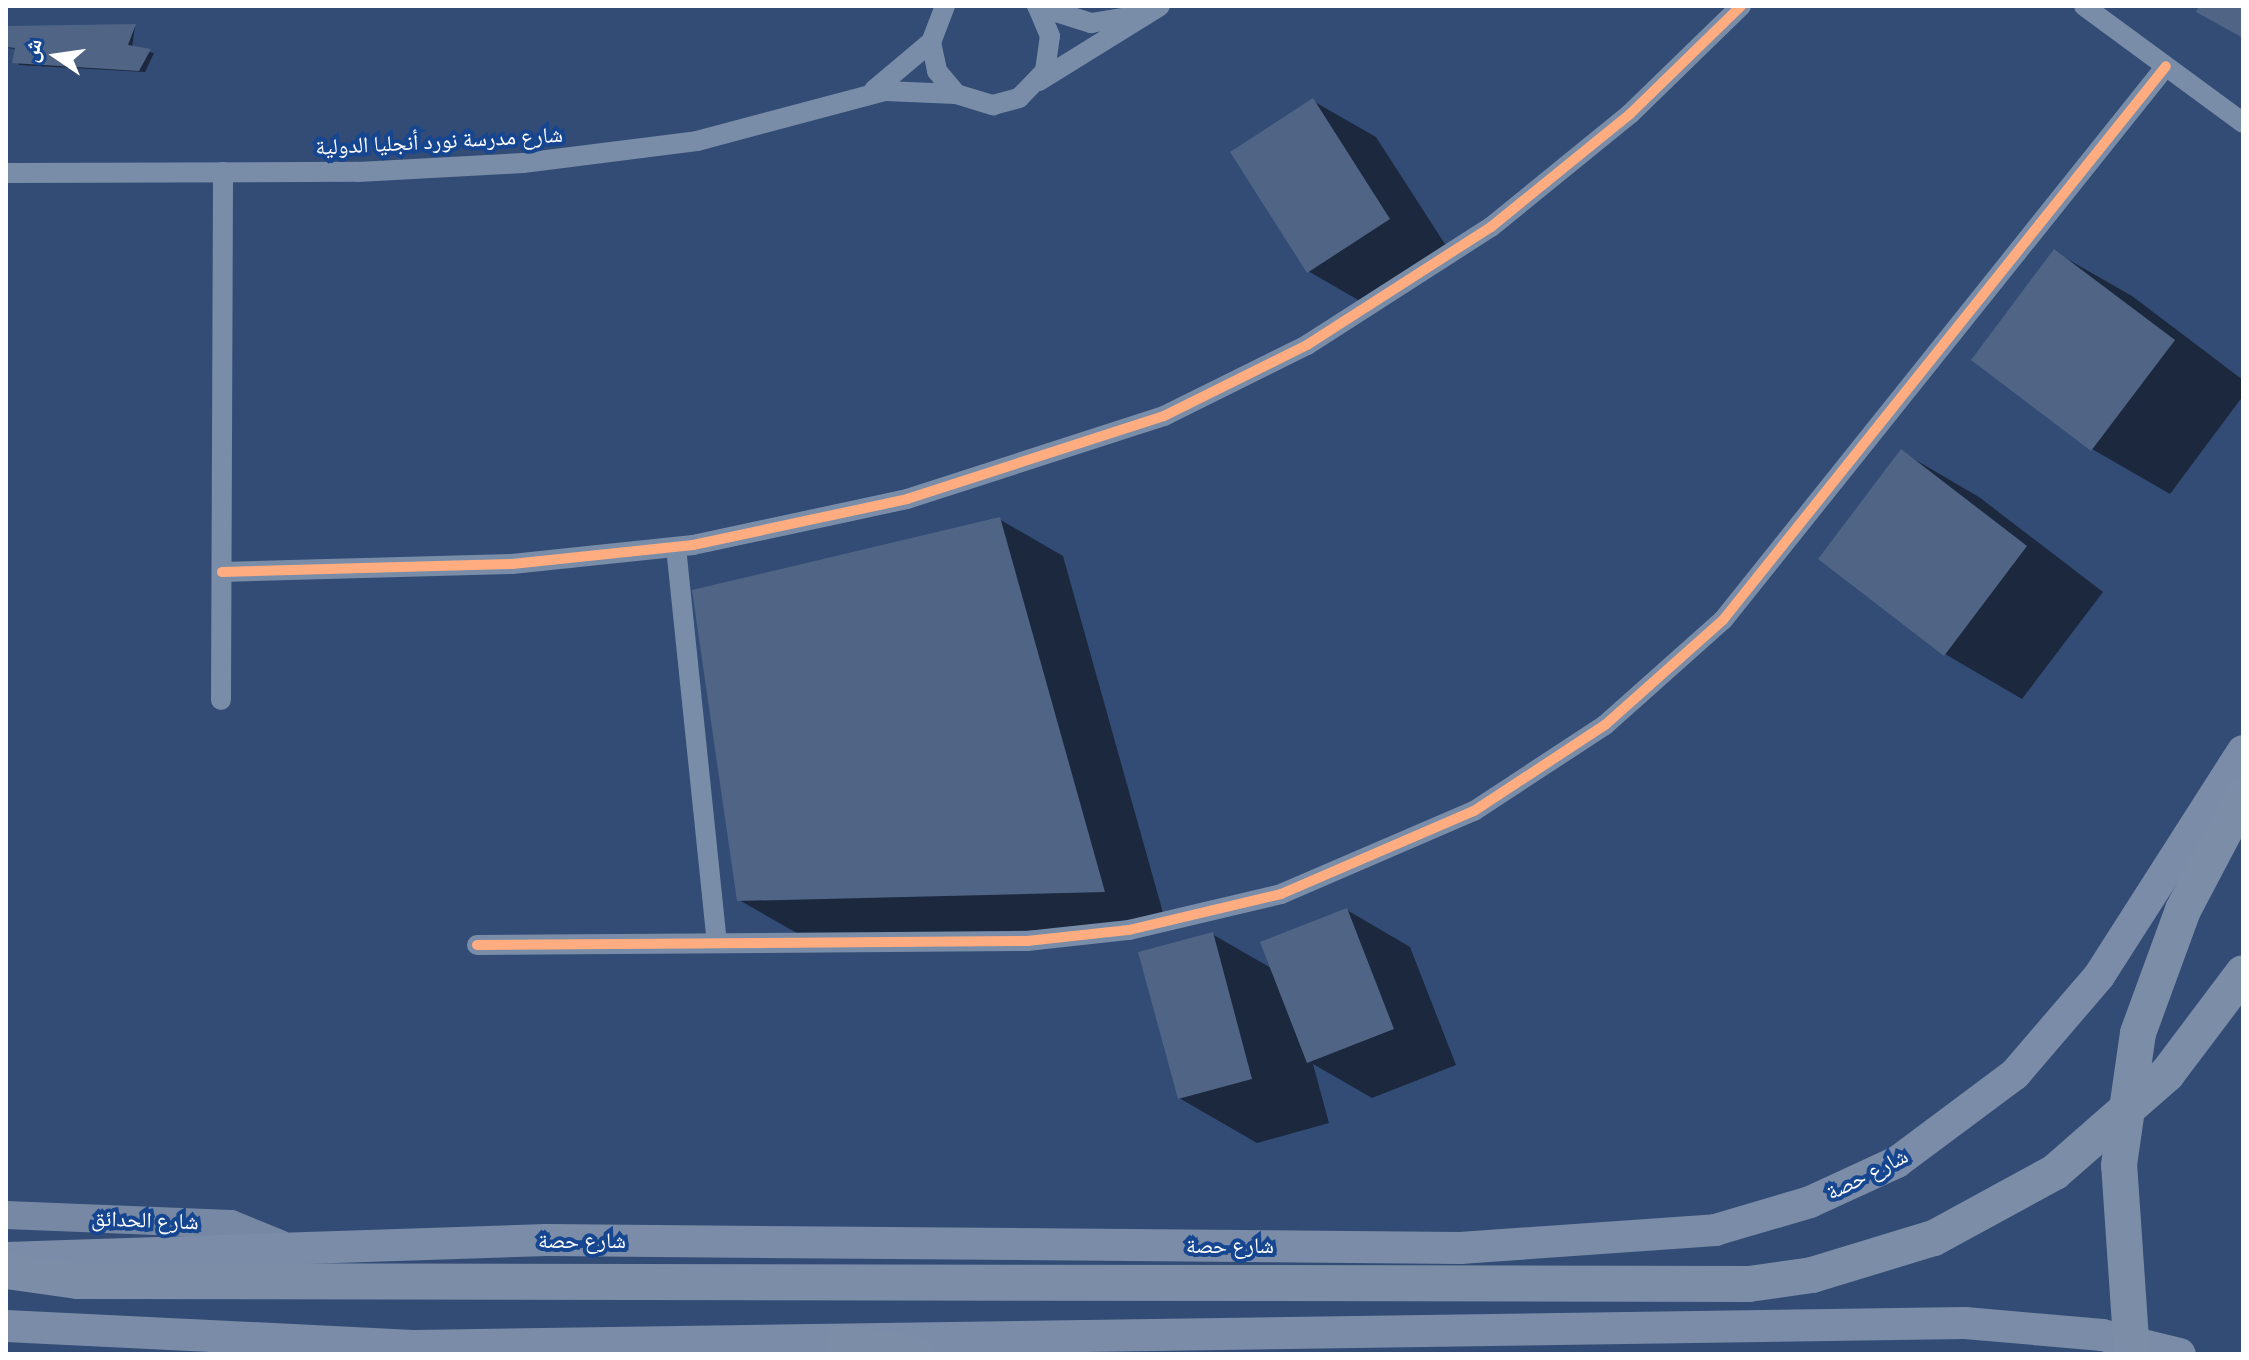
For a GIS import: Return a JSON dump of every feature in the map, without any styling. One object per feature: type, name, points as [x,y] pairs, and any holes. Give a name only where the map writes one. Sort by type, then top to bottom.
[{"type":"highway","points":[[2132,1354],[2119,1165],[2138,1033],[2183,910],[2243,796]]},
{"type":"highway","points":[[6,1271],[77,1281],[1749,1284],[1812,1275],[1919,1244],[2043,1180],[2167,1074],[2243,973]]},
{"type":"highway","points":[[844,1342],[915,1354]]},
{"type":"main road","name":"شارع حصة","points":[[6,1258],[280,1244],[1460,1248],[1635,1239],[1715,1230],[1810,1202],[1897,1162],[1944,1130],[2015,1074],[2074,1011],[2243,751]]},
{"type":"main road","points":[[6,1326],[413,1346],[1965,1323],[2102,1335],[2180,1354]]},
{"type":"street","points":[[945,6],[931,42],[937,71],[956,94]]},
{"type":"street","points":[[1037,6],[1091,23],[1160,6]]},
{"type":"street","points":[[1037,6],[1051,48],[1039,81]]},
{"type":"street","name":"شارع مدرسة نورد أنجليا الدولية","points":[[6,173],[441,169],[605,155],[740,132],[867,94],[956,94],[980,104],[1006,103],[1160,6]]},
{"type":"street","points":[[222,572],[512,564],[676,547],[836,516],[996,472],[1164,416],[1260,370],[1398,290],[1539,191],[1741,6]]},
{"type":"street","points":[[2084,6],[2243,123]]},
{"type":"street","name":"شارع مدرسة نورد أنجليا الدولية","points":[[867,94],[931,42]]},
{"type":"street","points":[[477,945],[1027,941],[1166,924],[1330,877],[1519,785],[1647,692],[1759,581],[2166,66]]},
{"type":"street","points":[[221,700],[223,172]]},
{"type":"street","points":[[676,547],[717,943]]},
{"type":"street","name":"شارع الحدائق","points":[[6,1215],[231,1224],[280,1244]]},
{"type":"building","points":[[2199,6],[2243,6],[2243,38],[2196,12]]},
{"type":"building","points":[[136,24],[128,45],[151,49],[139,71],[12,63],[15,48],[6,47],[6,26]]},
{"type":"building","points":[[1313,98],[1390,219],[1307,273],[1230,152]]},
{"type":"building","points":[[2054,249],[2175,340],[2091,451],[1971,360]]},
{"type":"building","points":[[1901,449],[2027,546],[1944,656],[1818,559]]},
{"type":"building","points":[[1000,517],[1105,892],[737,901],[692,590]]},
{"type":"building","points":[[1347,908],[1394,1029],[1307,1063],[1260,942]]},
{"type":"building","points":[[1213,932],[1252,1079],[1178,1099],[1138,952]]},
{"type":"cycle path","points":[[222,572],[512,564],[693,545],[907,499],[1164,416],[1307,345],[1491,227],[1630,114],[1741,6]]},
{"type":"cycle path","points":[[477,945],[1027,941],[1129,930],[1281,894],[1474,811],[1605,725],[1723,620],[2166,66]]}]
